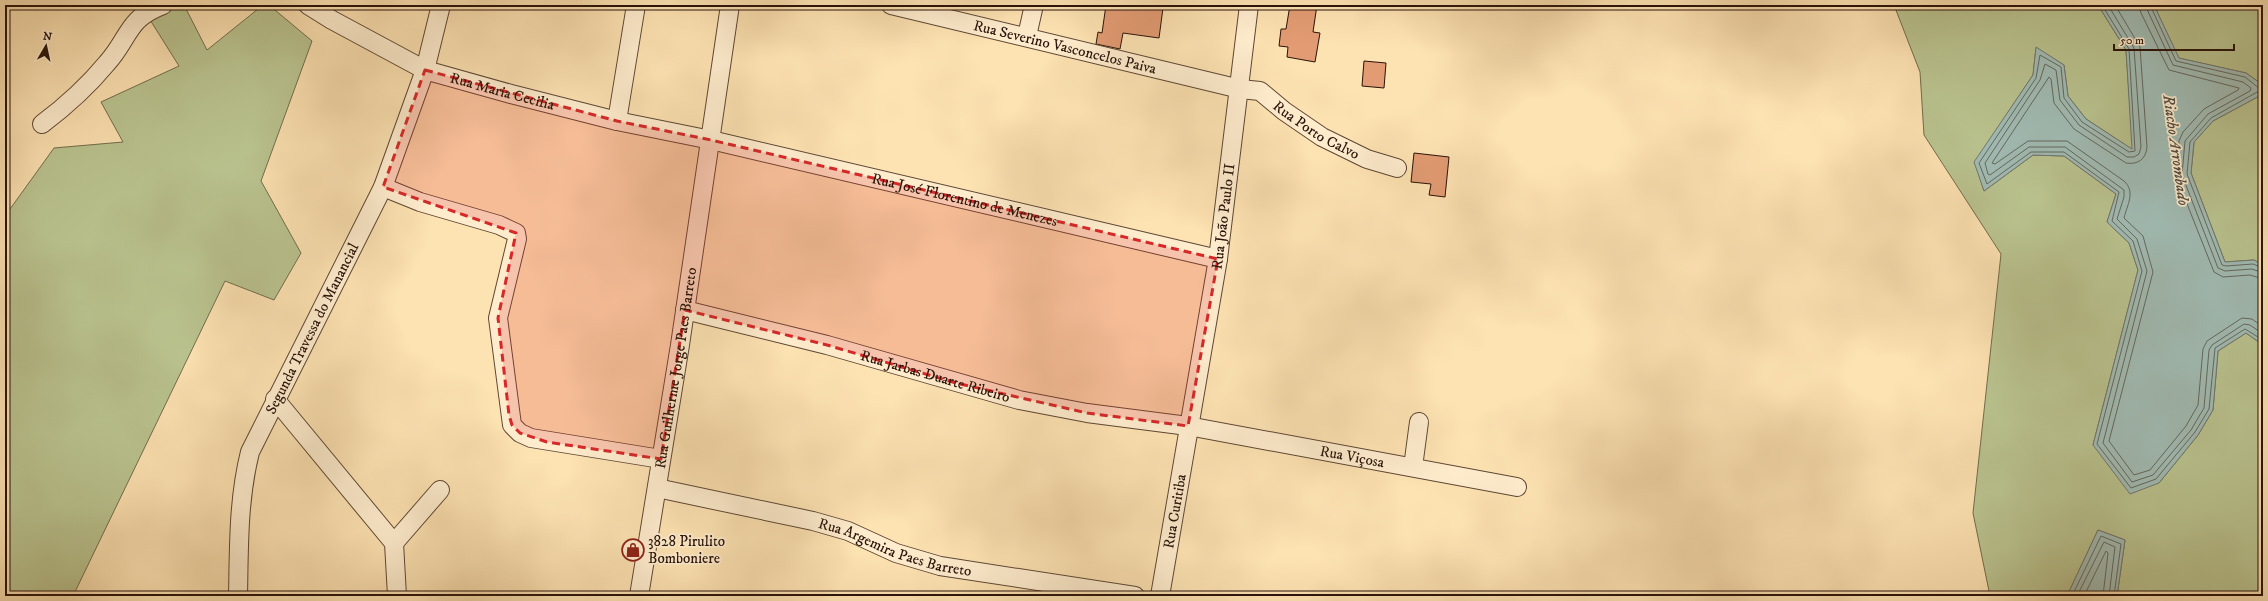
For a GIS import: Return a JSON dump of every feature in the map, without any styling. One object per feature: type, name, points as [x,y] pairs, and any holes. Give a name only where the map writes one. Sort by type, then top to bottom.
[{"type":"street","points":[[42,124],[77,95],[108,62],[131,26],[142,14],[163,5]]},
{"type":"street","name":"Rua Maria Cecilia","points":[[308,5],[332,20],[425,70],[617,121],[710,140]]},
{"type":"street","name":"Segunda Travessa do Manancial","points":[[238,596],[240,509],[243,478],[250,452],[275,399],[383,188],[425,70],[441,5]]},
{"type":"street","points":[[617,121],[636,5]]},
{"type":"street","name":"Rua Guilherme Jorge Paes Barreto","points":[[639,596],[685,310],[730,5]]},
{"type":"street","name":"Rua Severino Vasconcelos Paiva","points":[[891,5],[1027,36],[1240,89]]},
{"type":"street","points":[[1027,36],[1034,5]]},
{"type":"street","name":"Rua João Paulo II","points":[[1188,426],[1218,259],[1240,89],[1249,5]]},
{"type":"street","name":"Rua Porto Calvo","points":[[1240,89],[1260,91],[1284,112],[1322,137],[1367,159],[1397,168]]},
{"type":"street","name":"Rua José Florentino de Menezes","points":[[710,140],[1218,259]]},
{"type":"street","points":[[383,188],[420,202],[499,225],[516,233],[517,239],[498,318],[512,425],[520,433],[536,439],[661,458]]},
{"type":"street","name":"Rua Jarbas Duarte Ribeiro","points":[[685,310],[827,345],[1019,400],[1087,413],[1188,426]]},
{"type":"street","points":[[275,399],[394,543],[397,596]]},
{"type":"street","points":[[1413,468],[1419,422]]},
{"type":"street","name":"Rua Viçosa","points":[[1188,426],[1517,487]]},
{"type":"street","name":"Rua Curitiba","points":[[1160,596],[1188,426]]},
{"type":"street","name":"Rua Argemira Paes Barreto","points":[[657,488],[813,521],[848,531],[896,553],[940,566],[1135,596]]},
{"type":"street","points":[[394,543],[440,490]]},
{"type":"highlighted area","points":[[425,70],[617,121],[711,140],[1218,259],[1188,426],[1087,413],[956,383],[827,345],[685,310],[661,459],[547,442],[520,433],[512,425],[509,415],[498,318],[516,233],[383,187]]},
{"type":"green space","points":[[179,5],[184,5],[207,50],[263,5],[269,5],[312,41],[261,181],[301,253],[274,300],[225,281],[73,596],[5,596],[5,216],[54,148],[123,142],[101,102],[179,66],[147,15]]},
{"type":"green space","points":[[1894,5],[2098,5],[2126,50],[2133,150],[2086,119],[2068,96],[2064,65],[2036,48],[2033,75],[1975,162],[1984,191],[2033,155],[2064,156],[2116,194],[2107,222],[2129,243],[2138,270],[2093,445],[2159,483],[2198,435],[2213,410],[2218,351],[2246,333],[2263,345],[2263,596],[2117,596],[2125,540],[2098,530],[2067,596],[1990,596],[1973,513],[2001,254],[1924,135],[1920,72]]},
{"type":"green space","points":[[2154,5],[2263,5],[2263,85],[2246,73],[2178,58]]},
{"type":"green space","points":[[2263,94],[2263,265],[2254,260],[2225,262],[2191,173],[2194,142],[2213,121]]},
{"type":"water","name":"Riacho Arrombado","points":[[2098,5],[2154,5],[2179,58],[2246,73],[2263,85],[2263,94],[2213,121],[2194,142],[2191,173],[2225,262],[2254,260],[2263,265],[2263,345],[2246,333],[2218,351],[2213,410],[2198,435],[2159,483],[2130,494],[2093,445],[2138,270],[2129,243],[2107,222],[2116,194],[2064,156],[2033,155],[1984,191],[1974,162],[2033,75],[2036,47],[2064,65],[2068,96],[2086,119],[2132,149],[2126,50]]},
{"type":"water","points":[[2098,530],[2125,540],[2117,596],[2067,596]]},
{"type":"building","points":[[1106,5],[1142,5],[1163,8],[1159,38],[1123,33],[1120,49],[1096,44],[1098,32],[1102,33]]},
{"type":"building","points":[[1290,5],[1317,5],[1313,32],[1320,33],[1315,62],[1287,57],[1288,47],[1279,46],[1281,29],[1286,29]]},
{"type":"building","points":[[1364,61],[1386,63],[1384,88],[1362,86]]},
{"type":"building","points":[[1414,153],[1449,157],[1445,197],[1429,195],[1431,184],[1411,182]]},
{"type":"place","name":"3828 Pirulito Bomboniere","points":[[633,550]]}]
